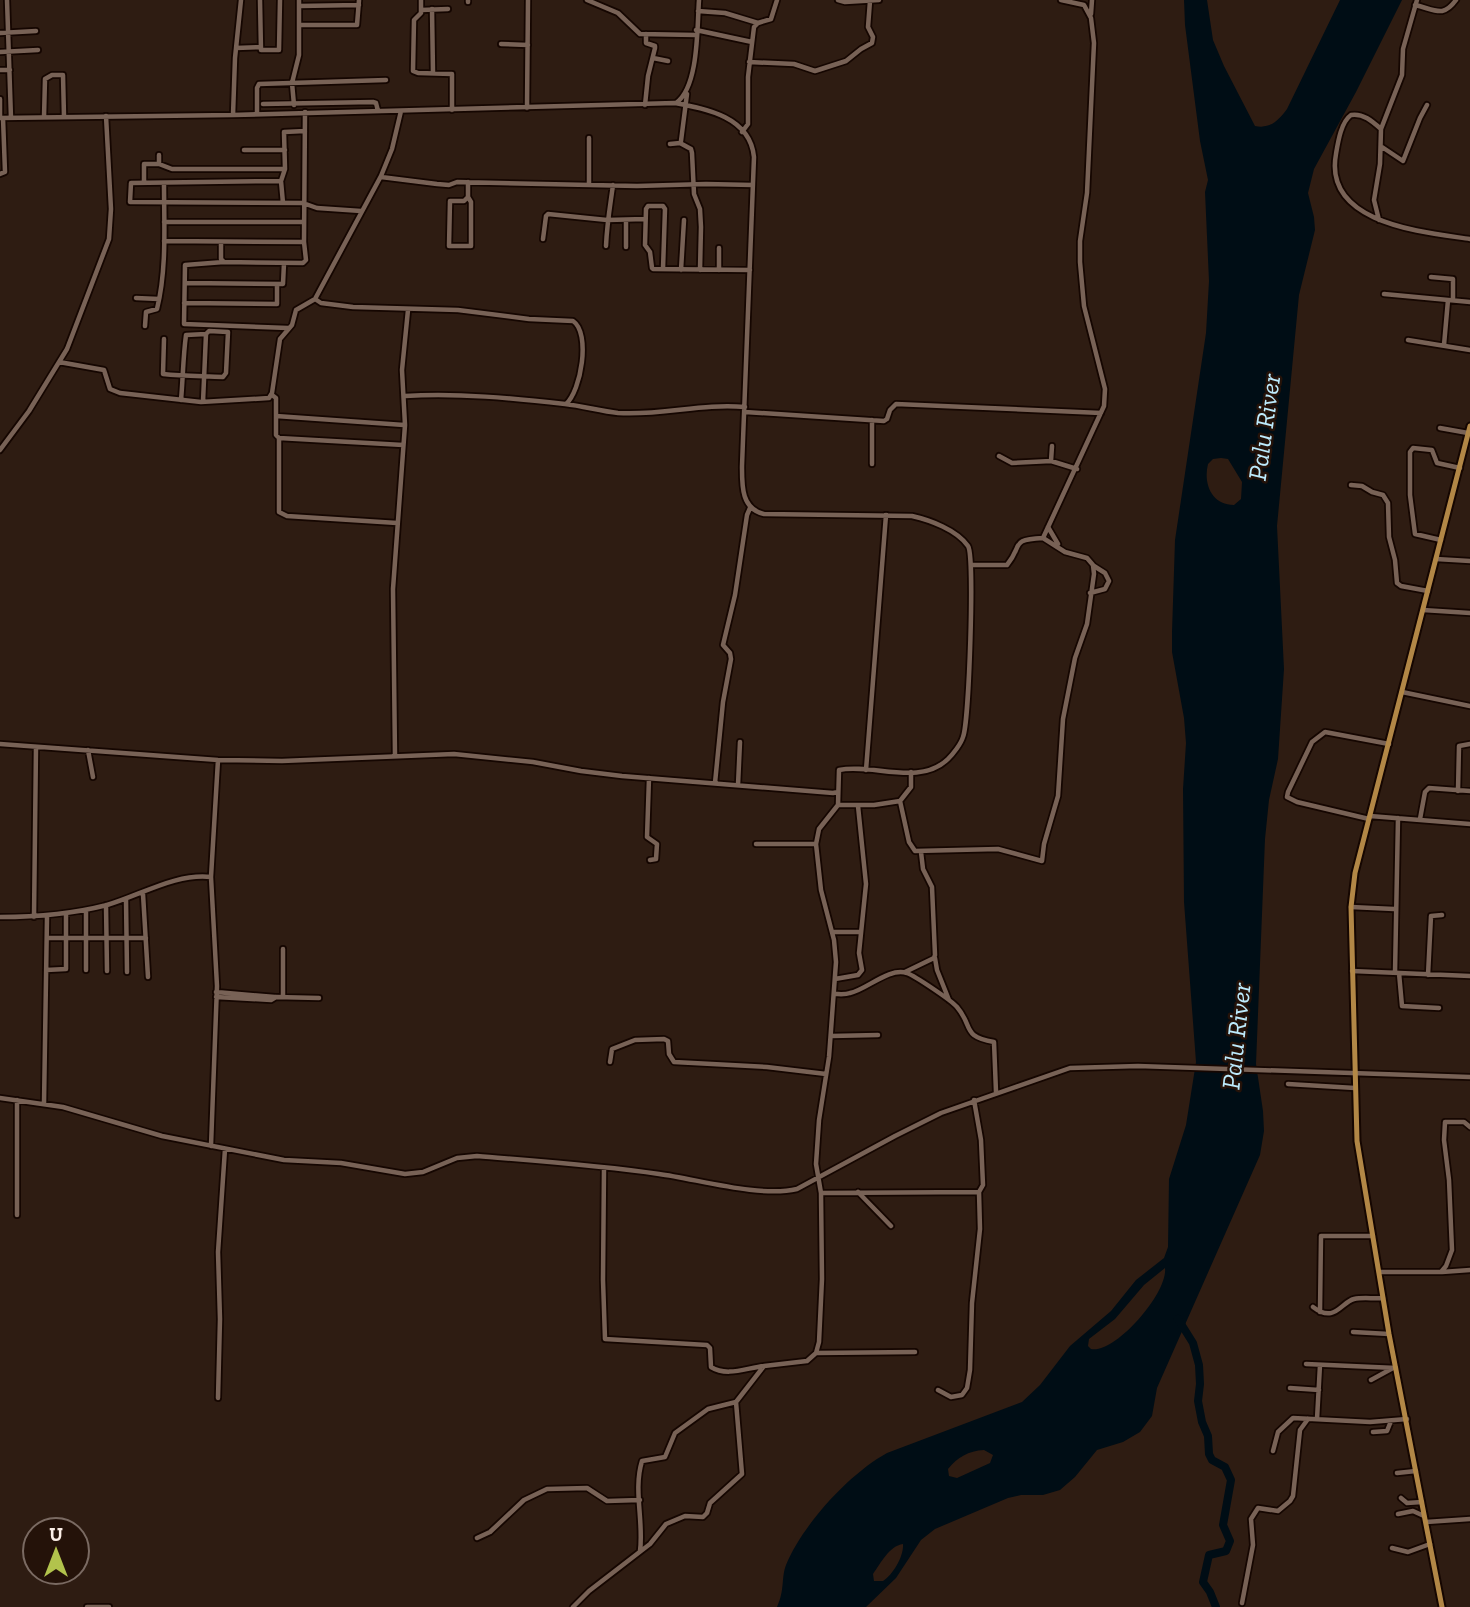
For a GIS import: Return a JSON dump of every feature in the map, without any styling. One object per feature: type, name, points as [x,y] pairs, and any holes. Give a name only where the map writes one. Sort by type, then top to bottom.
[{"type":"main road","points":[[1442,1607],[1408,1419],[1395,1368],[1357,1142],[1351,907],[1355,873],[1467,447],[1470,426]]},
{"type":"street","points":[[7,0],[11,118]]},
{"type":"street","points":[[233,115],[241,0]]},
{"type":"street","points":[[260,0],[260,47]]},
{"type":"street","points":[[236,48],[260,47],[261,50],[279,50],[280,0]]},
{"type":"street","points":[[421,0],[420,14],[414,20],[413,71],[453,75],[452,110]]},
{"type":"street","points":[[527,108],[528,0]]},
{"type":"street","points":[[587,0],[618,13],[635,31],[646,34],[696,32],[752,42]]},
{"type":"street","points":[[680,143],[699,0]]},
{"type":"street","points":[[742,132],[748,124],[749,62],[754,27],[771,19],[777,0]]},
{"type":"street","points":[[838,0],[879,0]]},
{"type":"street","points":[[1061,0],[1084,5],[1091,18]]},
{"type":"street","points":[[1044,538],[1104,406],[1105,389],[1084,306],[1080,262],[1091,119],[1094,43],[1092,0]]},
{"type":"street","points":[[1379,220],[1374,200],[1382,147],[1381,129],[1402,75],[1403,49],[1416,2],[1444,12],[1449,10],[1456,0]]},
{"type":"street","points":[[749,62],[794,64],[814,71],[846,61],[861,48],[872,43],[869,27],[870,1]]},
{"type":"street","points":[[294,112],[292,83],[293,71],[298,62],[299,3],[359,3],[359,23],[353,27],[299,25]]},
{"type":"street","points":[[421,9],[448,9]]},
{"type":"street","points":[[432,9],[433,73]]},
{"type":"street","points":[[698,10],[724,13],[758,23]]},
{"type":"street","points":[[0,33],[36,31]]},
{"type":"street","points":[[645,105],[648,76],[656,47],[646,43],[646,34]]},
{"type":"street","points":[[501,44],[528,45]]},
{"type":"street","points":[[0,52],[38,50]]},
{"type":"street","points":[[653,58],[668,61]]},
{"type":"street","points":[[0,71],[10,70]]},
{"type":"street","points":[[44,117],[45,79],[63,75],[64,117]]},
{"type":"street","points":[[257,114],[258,85],[386,80]]},
{"type":"street","points":[[675,103],[684,97],[688,90]]},
{"type":"street","points":[[0,99],[5,172],[0,174]]},
{"type":"street","points":[[263,104],[373,102],[376,103],[378,111]]},
{"type":"street","points":[[1,118],[233,115],[675,103],[721,113],[742,132],[753,148],[742,483],[750,508],[723,645],[730,653],[731,659],[723,702],[715,783]]},
{"type":"street","points":[[1382,147],[1404,161],[1427,105]]},
{"type":"street","points":[[272,396],[280,339],[294,320],[296,310],[315,299],[381,176],[392,149],[401,111]]},
{"type":"street","points":[[289,328],[184,324],[185,283],[187,263],[305,263],[305,112]]},
{"type":"street","points":[[1381,129],[1359,114],[1348,116],[1339,138],[1335,163],[1337,178],[1348,202],[1359,211],[1379,220],[1470,239]]},
{"type":"street","points":[[0,450],[29,411],[75,332],[109,239],[106,116]]},
{"type":"street","points":[[284,203],[281,181],[285,169],[285,131],[305,131]]},
{"type":"street","points":[[589,138],[589,185]]},
{"type":"street","points":[[670,144],[680,143],[692,150],[693,185],[700,209],[700,270]]},
{"type":"street","points":[[244,150],[285,150]]},
{"type":"street","points":[[159,155],[159,164]]},
{"type":"street","points":[[144,183],[141,164],[159,164],[172,169],[285,169]]},
{"type":"street","points":[[381,176],[438,184],[753,185]]},
{"type":"street","points":[[281,181],[131,183],[130,202],[303,203],[317,208],[361,211]]},
{"type":"street","points":[[468,182],[471,246],[449,246],[450,201],[464,201],[468,197]]},
{"type":"street","points":[[145,327],[146,312],[157,309],[159,299],[164,241],[164,183]]},
{"type":"street","points":[[607,246],[607,220],[613,185]]},
{"type":"street","points":[[663,269],[665,208],[647,206],[645,247],[650,252],[651,267],[663,269],[681,270],[750,270]]},
{"type":"street","points":[[542,239],[547,215],[607,220],[645,219]]},
{"type":"street","points":[[626,220],[626,247]]},
{"type":"street","points":[[681,270],[684,220]]},
{"type":"street","points":[[164,222],[303,222]]},
{"type":"street","points":[[164,241],[304,243]]},
{"type":"street","points":[[221,243],[221,259],[224,262]]},
{"type":"street","points":[[719,248],[719,270]]},
{"type":"street","points":[[185,283],[284,284],[284,263]]},
{"type":"street","points":[[1431,277],[1454,279],[1444,345]]},
{"type":"street","points":[[184,303],[277,304],[277,284]]},
{"type":"street","points":[[1384,294],[1470,302]]},
{"type":"street","points":[[136,298],[159,299]]},
{"type":"street","points":[[315,299],[329,304],[408,310],[458,310],[576,323],[580,330],[582,363],[577,390],[566,404]]},
{"type":"street","points":[[396,756],[392,619],[404,445],[405,396],[402,370],[408,310]]},
{"type":"street","points":[[164,340],[162,373],[183,375],[223,377],[226,375],[228,332],[209,331],[206,334],[186,335],[183,375],[181,400]]},
{"type":"street","points":[[203,402],[206,334]]},
{"type":"street","points":[[1408,340],[1470,349]]},
{"type":"street","points":[[59,362],[104,370],[112,390],[203,402],[265,400],[272,396]]},
{"type":"street","points":[[405,396],[446,394],[566,404],[615,413],[638,414],[676,412],[712,405],[872,420],[887,419],[896,404],[1101,413]]},
{"type":"street","points":[[272,396],[276,398],[276,435],[279,438],[279,512],[397,523]]},
{"type":"street","points":[[276,416],[405,425]]},
{"type":"street","points":[[872,420],[873,464]]},
{"type":"street","points":[[1440,428],[1468,433]]},
{"type":"street","points":[[279,438],[404,445]]},
{"type":"street","points":[[1051,461],[1052,446]]},
{"type":"street","points":[[1441,540],[1415,534],[1410,495],[1410,452],[1413,448],[1429,449],[1432,450],[1437,463],[1460,468]]},
{"type":"street","points":[[999,456],[1013,463],[1051,461],[1077,469]]},
{"type":"street","points":[[1352,485],[1359,485],[1383,495],[1388,503],[1388,533],[1395,560],[1396,583],[1428,591]]},
{"type":"street","points":[[604,1168],[605,1339],[707,1345],[710,1348],[711,1367],[719,1371],[807,1361],[816,1353],[819,1342],[822,1279],[821,1193],[816,1164],[817,1130],[827,1074],[836,951],[821,890],[816,844],[819,829],[838,805],[839,770],[925,771],[947,760],[964,736],[972,565],[970,548],[956,535],[924,519],[886,515],[765,514],[750,508]]},
{"type":"street","points":[[866,770],[886,515]]},
{"type":"street","points":[[1048,526],[1059,547]]},
{"type":"street","points":[[972,565],[1007,565],[1016,545],[1023,540],[1044,538],[1065,552],[1087,558],[1105,573],[1109,581],[1105,589],[1090,594]]},
{"type":"street","points":[[1436,559],[1470,561]]},
{"type":"street","points":[[900,801],[912,849],[921,852],[998,849],[1042,862],[1044,844],[1058,796],[1063,719],[1075,658],[1087,624],[1093,565]]},
{"type":"street","points":[[1423,610],[1470,613]]},
{"type":"street","points":[[1402,692],[1470,706]]},
{"type":"street","points":[[1389,744],[1325,732],[1312,742],[1287,797],[1297,802],[1369,817],[1470,824]]},
{"type":"street","points":[[738,785],[740,742]]},
{"type":"street","points":[[0,744],[218,760],[477,756],[649,778],[838,792]]},
{"type":"street","points":[[1458,791],[1460,746],[1470,744]]},
{"type":"street","points":[[34,917],[36,747]]},
{"type":"street","points":[[88,750],[93,777]]},
{"type":"street","points":[[211,1146],[216,995],[211,877],[218,760]]},
{"type":"street","points":[[838,805],[858,806],[900,801],[911,787],[911,772]]},
{"type":"street","points":[[649,778],[647,837],[658,847],[656,859],[650,860]]},
{"type":"street","points":[[1420,819],[1425,792],[1429,788],[1470,790]]},
{"type":"street","points":[[835,979],[861,974],[860,932],[866,884],[858,806]]},
{"type":"street","points":[[1398,818],[1394,909],[1397,973],[1402,1006],[1439,1008]]},
{"type":"street","points":[[756,844],[816,844]]},
{"type":"street","points":[[921,852],[922,864],[932,887],[937,970],[949,1000]]},
{"type":"street","points":[[0,917],[47,916],[86,910],[143,894],[184,877],[211,877]]},
{"type":"street","points":[[143,894],[148,977]]},
{"type":"street","points":[[126,899],[127,972]]},
{"type":"street","points":[[106,905],[107,971]]},
{"type":"street","points":[[1351,907],[1394,909]]},
{"type":"street","points":[[86,910],[86,970]]},
{"type":"street","points":[[46,970],[66,969],[66,913]]},
{"type":"street","points":[[1428,975],[1432,916],[1442,915]]},
{"type":"street","points":[[44,1104],[47,916]]},
{"type":"street","points":[[832,932],[860,932]]},
{"type":"street","points":[[47,938],[146,938]]},
{"type":"street","points":[[283,949],[283,998]]},
{"type":"street","points":[[834,994],[849,994],[872,982],[935,958]]},
{"type":"street","points":[[1352,971],[1470,976]]},
{"type":"street","points":[[904,972],[959,1009],[973,1035],[994,1042],[996,1092]]},
{"type":"street","points":[[216,995],[271,1000],[320,998]]},
{"type":"street","points":[[831,1036],[878,1035]]},
{"type":"street","points":[[610,1062],[612,1049],[627,1042],[664,1039],[668,1041],[669,1054],[674,1062],[767,1067],[827,1074]]},
{"type":"street","points":[[0,1098],[63,1107],[162,1136],[284,1160],[341,1163],[405,1174],[423,1172],[452,1159],[467,1156],[604,1168],[782,1192],[797,1189],[912,1127],[974,1100],[1079,1066],[1470,1077]]},
{"type":"street","points":[[1289,1084],[1355,1088]]},
{"type":"street","points":[[17,1100],[17,1215]]},
{"type":"street","points":[[937,1391],[957,1396],[965,1392],[971,1362],[972,1303],[980,1229],[979,1192],[984,1185],[974,1100]]},
{"type":"street","points":[[1441,1272],[1452,1251],[1445,1122],[1466,1120],[1470,1127]]},
{"type":"street","points":[[218,1398],[218,1252],[225,1149]]},
{"type":"street","points":[[858,1191],[891,1226]]},
{"type":"street","points":[[821,1193],[979,1192]]},
{"type":"street","points":[[1320,1312],[1321,1236],[1374,1236]]},
{"type":"street","points":[[1379,1272],[1470,1270]]},
{"type":"street","points":[[1313,1307],[1320,1312],[1339,1311],[1352,1299],[1384,1297]]},
{"type":"street","points":[[1353,1332],[1390,1334]]},
{"type":"street","points":[[816,1353],[915,1352]]},
{"type":"street","points":[[1307,1364],[1395,1368]]},
{"type":"street","points":[[1317,1419],[1320,1365]]},
{"type":"street","points":[[640,1552],[642,1532],[639,1477],[642,1461],[664,1457],[675,1433],[708,1409],[736,1402],[764,1366]]},
{"type":"street","points":[[1371,1380],[1395,1368]]},
{"type":"street","points":[[1290,1388],[1318,1390]]},
{"type":"street","points":[[573,1607],[589,1591],[653,1541],[659,1531],[675,1519],[702,1517],[722,1490],[741,1477],[743,1469],[736,1402]]},
{"type":"street","points":[[1273,1451],[1275,1437],[1290,1419],[1408,1419]]},
{"type":"street","points":[[1242,1603],[1253,1545],[1251,1519],[1258,1508],[1278,1511],[1293,1496],[1300,1430],[1308,1419]]},
{"type":"street","points":[[1373,1432],[1387,1431],[1392,1420]]},
{"type":"street","points":[[1397,1473],[1417,1471]]},
{"type":"street","points":[[477,1538],[490,1532],[524,1500],[547,1489],[587,1488],[607,1501],[640,1500]]},
{"type":"street","points":[[1401,1498],[1407,1503],[1422,1502]]},
{"type":"street","points":[[1398,1514],[1413,1511],[1425,1519],[1470,1519]]},
{"type":"street","points":[[1392,1548],[1408,1552],[1430,1545]]},
{"type":"street","points":[[87,1607],[109,1607]]},
{"type":"water","name":"Palu River","points":[[1184,0],[1207,0],[1213,40],[1224,66],[1255,126],[1265,126],[1277,120],[1287,109],[1340,0],[1402,0],[1314,169],[1308,193],[1315,230],[1299,295],[1277,526],[1284,669],[1278,759],[1269,800],[1265,839],[1256,1064],[1264,1131],[1260,1155],[1157,1388],[1152,1416],[1140,1432],[1123,1442],[1097,1450],[1075,1477],[1060,1490],[1043,1495],[1008,1498],[935,1529],[921,1540],[896,1578],[866,1607],[777,1607],[786,1565],[794,1549],[815,1517],[843,1487],[887,1453],[1022,1402],[1040,1385],[1070,1346],[1111,1311],[1136,1280],[1164,1258],[1168,1247],[1169,1179],[1186,1125],[1196,1062],[1184,902],[1183,789],[1186,743],[1172,652],[1175,540],[1206,333],[1209,281],[1205,192],[1208,180],[1200,141]],"holes":[[[1213,459],[1228,459],[1242,482],[1241,499],[1234,505],[1220,501],[1208,486],[1208,464]],[[1165,1268],[1164,1279],[1158,1292],[1138,1320],[1113,1342],[1091,1349],[1088,1346],[1089,1339],[1115,1319],[1144,1285]],[[984,1450],[993,1455],[990,1463],[957,1478],[949,1476],[948,1469],[956,1461],[968,1453]],[[903,1544],[903,1549],[894,1570],[883,1581],[874,1581],[873,1574],[889,1551]]]},
{"type":"waterway","points":[[1178,1319],[1193,1343],[1199,1365],[1198,1401],[1208,1436],[1209,1454],[1212,1460],[1225,1467],[1231,1480],[1223,1525],[1230,1541],[1226,1551],[1209,1555],[1203,1582],[1216,1607]]}]
